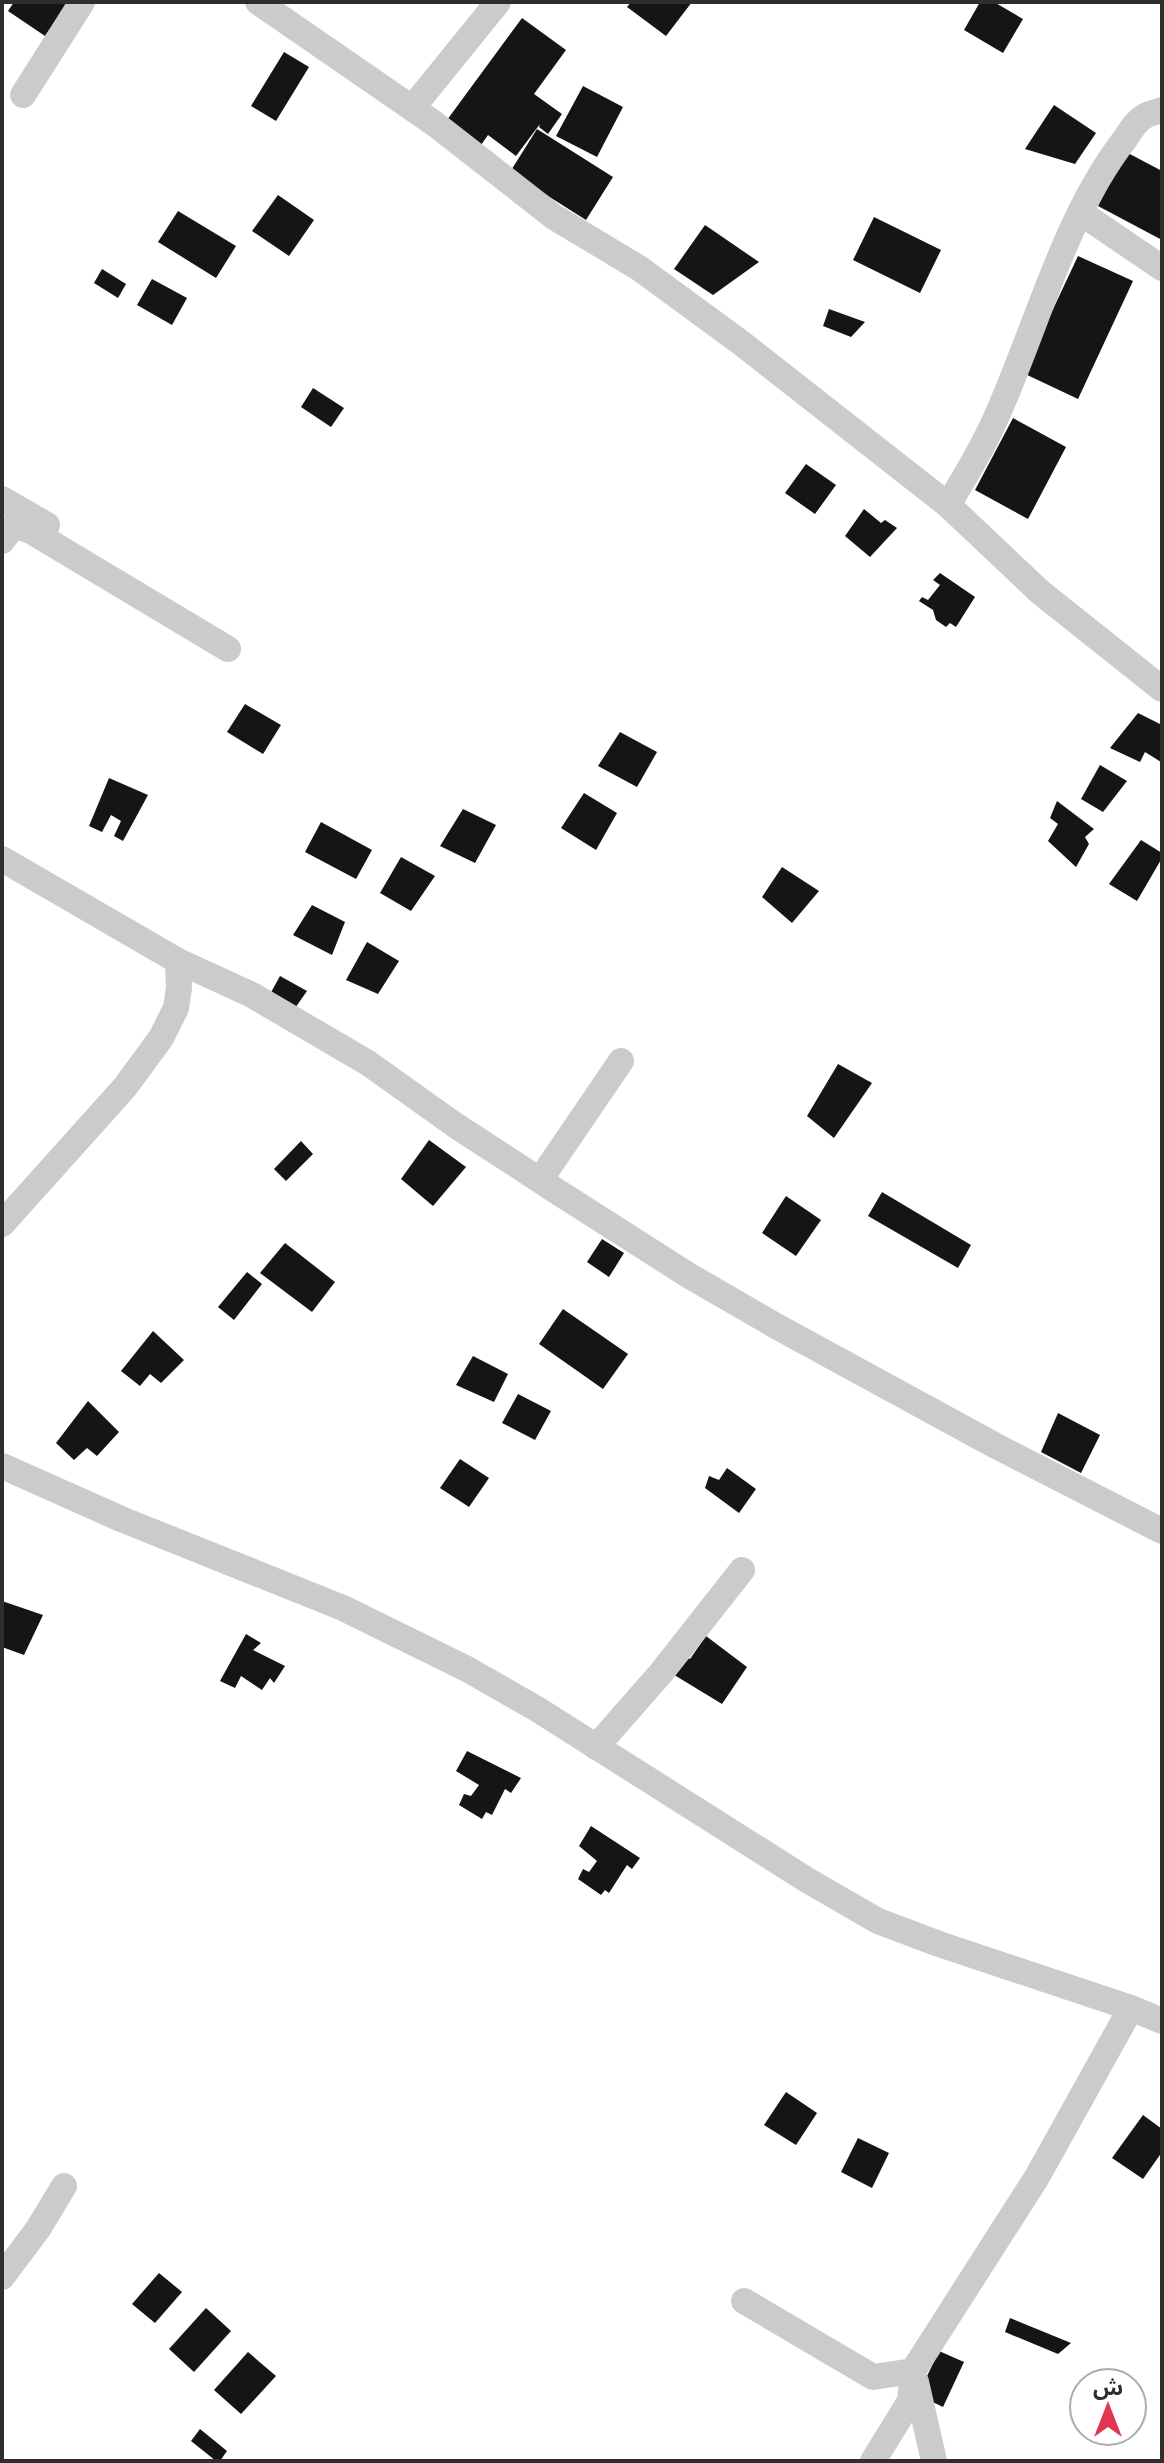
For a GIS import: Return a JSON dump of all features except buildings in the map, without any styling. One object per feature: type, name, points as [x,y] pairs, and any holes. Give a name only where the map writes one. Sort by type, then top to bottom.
[{"type":"street","points":[[23,95],[82,2]]},
{"type":"street","points":[[258,2],[413,107],[554,217],[617,253],[695,308],[948,505],[1020,575],[1162,689]]},
{"type":"street","points":[[413,107],[498,2]]},
{"type":"street","points":[[948,505],[995,420],[1081,213],[1113,154],[1136,124],[1146,115],[1162,110]]},
{"type":"street","points":[[1081,213],[1162,268]]},
{"type":"street","points":[[2,499],[131,575]]},
{"type":"street","points":[[2,541],[14,525],[31,531],[228,649]]},
{"type":"street","points":[[2,859],[178,961],[252,995],[357,1056],[540,1180],[688,1275],[776,1326],[996,1446],[1162,1531]]},
{"type":"street","points":[[2,1224],[125,1087],[161,1038],[176,1008],[178,961]]},
{"type":"street","points":[[540,1180],[621,1061]]},
{"type":"street","points":[[2,1466],[121,1519],[343,1608],[467,1669],[878,1921],[1162,2021]]},
{"type":"street","points":[[596,1747],[661,1673],[742,1570]]},
{"type":"street","points":[[873,2461],[910,2401],[913,2371],[1037,2177],[1131,2008]]},
{"type":"street","points":[[2,2277],[38,2229],[64,2186]]},
{"type":"street","points":[[744,2301],[873,2377],[913,2371]]},
{"type":"street","points":[[913,2371],[934,2461]]}]
